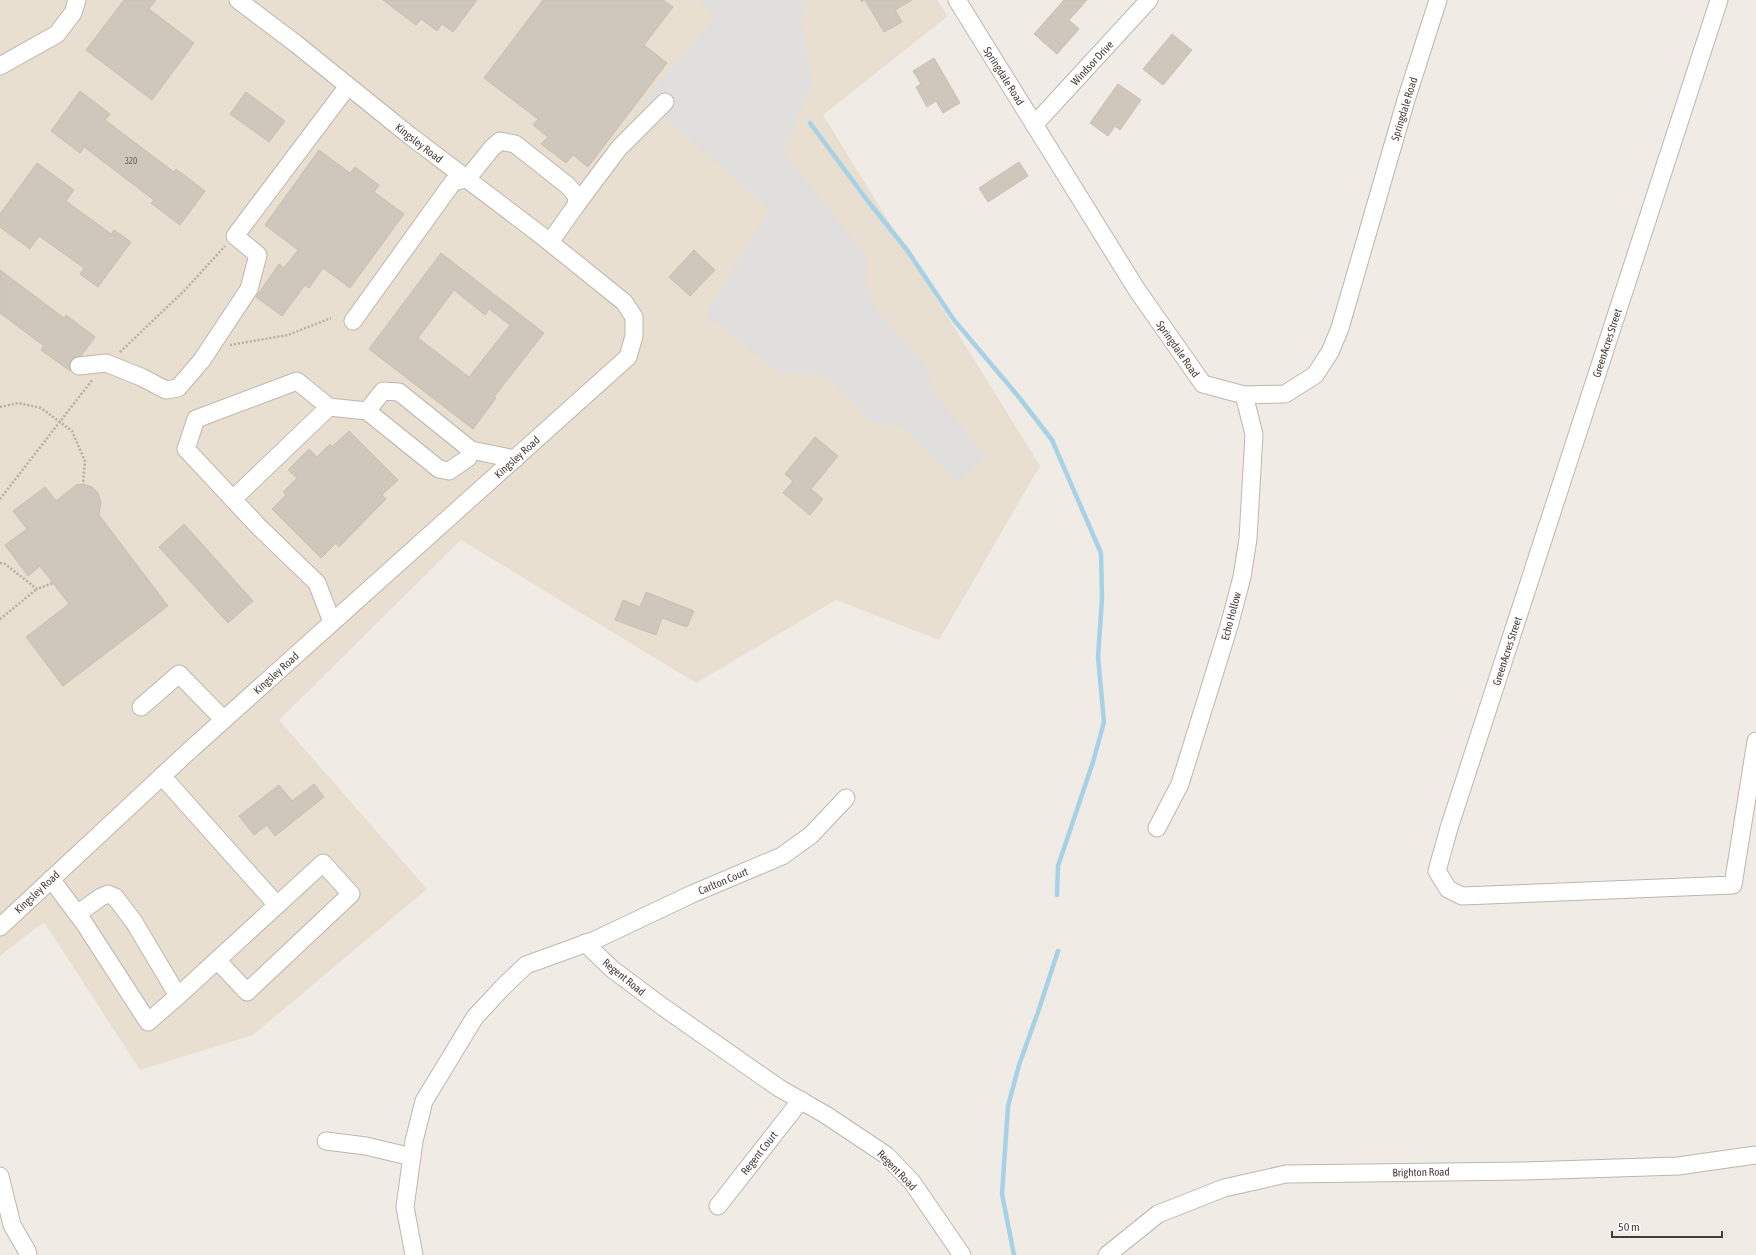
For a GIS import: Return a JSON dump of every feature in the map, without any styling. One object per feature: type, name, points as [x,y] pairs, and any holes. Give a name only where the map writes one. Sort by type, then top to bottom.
[{"type":"street","points":[[0,66],[57,34],[73,13],[77,0]]},
{"type":"street","name":"Kingsley Road","points":[[0,927],[162,776],[628,357],[634,336],[634,317],[624,302],[550,242],[409,135],[238,0]]},
{"type":"street","name":"Springdale Road","points":[[957,0],[1137,290],[1203,384],[1244,395],[1285,394],[1315,375],[1330,352],[1340,328],[1406,100],[1438,0]]},
{"type":"street","name":"Windsor Drive","points":[[1034,125],[1149,0]]},
{"type":"street","name":"GreenAcres Street","points":[[1719,0],[1454,813],[1437,871],[1448,889],[1462,896],[1733,885],[1756,741]]},
{"type":"street","points":[[80,366],[106,363],[141,377],[166,390],[178,388],[202,360],[249,289],[258,255],[235,236],[348,86]]},
{"type":"street","points":[[550,242],[620,148],[665,102]]},
{"type":"street","points":[[353,321],[453,182],[467,179],[492,148],[500,141],[508,141],[515,144],[567,185],[576,195],[577,204]]},
{"type":"street","points":[[332,622],[317,582],[258,526],[186,449],[196,419],[297,381],[329,407],[367,411],[439,469],[449,471],[468,458],[471,450]]},
{"type":"street","points":[[367,411],[383,391],[399,392],[471,450],[514,459]]},
{"type":"street","name":"Echo Hollow","points":[[1157,828],[1180,784],[1229,626],[1242,577],[1248,539],[1254,434],[1244,395]]},
{"type":"street","points":[[233,499],[329,407]]},
{"type":"street","points":[[142,707],[179,674],[224,720]]},
{"type":"street","points":[[162,776],[277,905]]},
{"type":"street","name":"Carlton Court","points":[[586,943],[692,894],[782,856],[811,835],[846,798]]},
{"type":"street","points":[[51,879],[77,914],[148,1022],[323,863],[351,894],[246,992],[218,960]]},
{"type":"street","points":[[77,914],[100,897],[108,894],[115,897],[134,922],[178,996]]},
{"type":"street","points":[[414,1255],[405,1207],[412,1157],[424,1101],[475,1017],[526,965],[586,943]]},
{"type":"street","name":"Regent Road","points":[[586,943],[612,969],[663,1007],[773,1084],[826,1115],[886,1155],[912,1182],[962,1255]]},
{"type":"street","name":"Regent Court","points":[[718,1206],[801,1100]]},
{"type":"street","points":[[326,1142],[366,1146],[412,1157]]},
{"type":"street","name":"Brighton Road","points":[[1107,1255],[1158,1214],[1224,1188],[1286,1174],[1524,1171],[1670,1166],[1756,1156]]},
{"type":"street","points":[[0,1176],[12,1225],[27,1251],[26,1254]]},
{"type":"path","points":[[861,0],[865,1]]},
{"type":"path","points":[[210,348],[288,335],[331,318]]},
{"type":"path","points":[[0,407],[18,403],[40,408],[72,431],[85,461],[83,484]]},
{"type":"path","points":[[0,563],[5,564],[37,589]]},
{"type":"path","points":[[0,619],[37,589],[53,583]]},
{"type":"shaded area","points":[[0,0],[937,0],[948,16],[823,115],[1040,466],[939,640],[836,600],[696,683],[461,540],[279,720],[427,889],[253,1035],[140,1070],[44,922],[0,956]]},
{"type":"shaded area","points":[[698,0],[806,0],[801,19],[812,84],[783,152],[866,255],[867,290],[873,305],[927,367],[934,393],[986,456],[957,483],[901,427],[871,422],[825,375],[781,374],[705,314],[769,209],[645,100],[715,18]]},
{"type":"building","points":[[124,0],[156,0],[149,9],[194,43],[152,100],[86,50]]},
{"type":"building","points":[[383,0],[477,0],[453,32],[442,24],[437,31],[421,19],[416,25]]},
{"type":"building","points":[[543,0],[663,0],[673,7],[644,45],[667,63],[588,167],[573,155],[566,163],[541,144],[548,137],[533,125],[538,119],[484,78]]},
{"type":"building","points":[[865,0],[912,0],[895,10],[902,22],[884,32]]},
{"type":"building","points":[[1064,0],[1087,0],[1069,20],[1079,29],[1057,54],[1034,34]]},
{"type":"building","points":[[1172,34],[1192,50],[1163,85],[1143,69]]},
{"type":"building","points":[[934,58],[960,103],[943,113],[936,101],[927,107],[916,87],[921,84],[913,71]]},
{"type":"building","points":[[1118,84],[1141,100],[1120,130],[1115,126],[1108,136],[1090,123]]},
{"type":"building","points":[[80,91],[110,114],[105,120],[174,172],[176,169],[205,191],[180,225],[151,203],[154,200],[84,147],[80,153],[51,131]]},
{"type":"building","points":[[246,92],[285,121],[269,142],[230,114]]},
{"type":"building","points":[[319,150],[350,173],[355,167],[379,185],[374,192],[404,214],[350,288],[323,268],[309,288],[305,285],[282,316],[256,297],[279,264],[284,268],[298,250],[265,225]]},
{"type":"building","points":[[1019,162],[1028,176],[988,202],[979,188]]},
{"type":"building","points":[[37,163],[74,190],[66,201],[111,234],[114,230],[131,242],[98,287],[80,274],[84,268],[39,236],[30,249],[0,227],[0,214]]},
{"type":"building","points":[[694,250],[715,270],[690,296],[669,277]]},
{"type":"building","points":[[441,253],[544,333],[494,397],[496,398],[473,429],[369,349]],"holes":[[[454,290],[485,315],[489,309],[510,325],[469,377],[418,338]]]},
{"type":"building","points":[[0,270],[64,318],[66,315],[95,337],[81,356],[73,358],[70,362],[70,371],[41,350],[44,346],[0,313]]},
{"type":"building","points":[[349,431],[398,480],[382,495],[386,499],[339,547],[336,543],[321,558],[272,509],[286,495],[283,492],[297,478],[288,470],[309,449],[317,457],[330,444],[332,447]]},
{"type":"building","points":[[815,437],[838,456],[811,489],[823,499],[810,515],[783,493],[793,481],[785,474]]},
{"type":"building","points":[[83,484],[92,487],[98,493],[101,503],[99,515],[168,606],[63,686],[26,637],[69,604],[40,566],[28,576],[5,545],[27,529],[13,511],[45,487],[56,501],[76,485]]},
{"type":"building","points":[[184,524],[253,601],[228,623],[159,547]]},
{"type":"building","points":[[646,592],[694,611],[687,627],[662,618],[656,635],[615,620],[623,600],[640,607]]},
{"type":"building","points":[[314,784],[324,797],[275,836],[267,825],[254,835],[239,816],[279,785],[292,801]]},
{"type":"waterway","points":[[810,123],[867,200],[907,250],[954,320],[1018,396],[1052,440],[1101,553],[1102,599],[1098,657],[1104,722],[1093,762],[1058,866],[1057,895]]},
{"type":"waterway","points":[[1014,1255],[1002,1194],[1008,1106],[1019,1065],[1058,951]]}]
